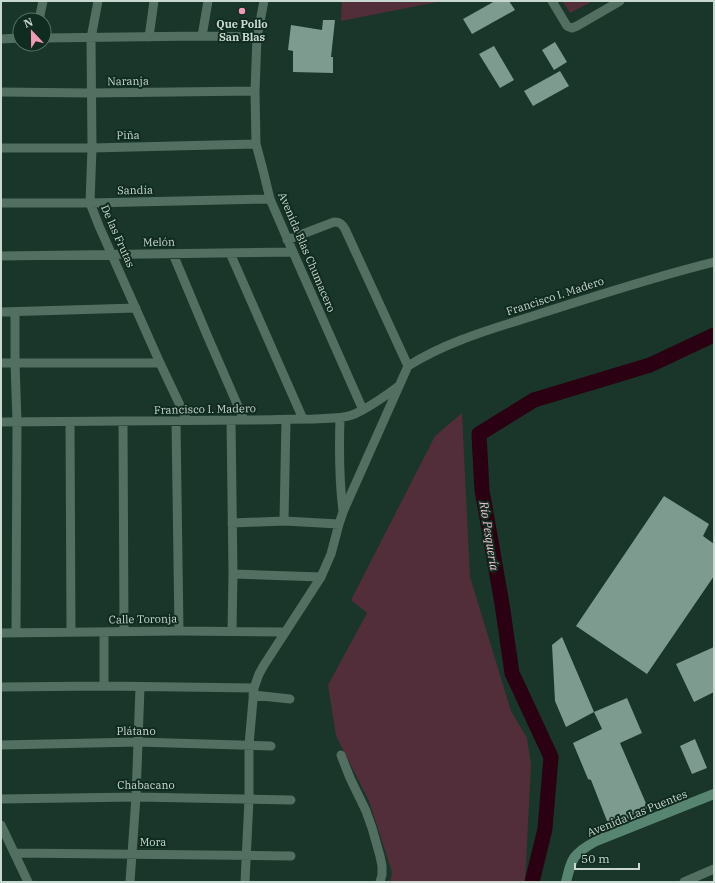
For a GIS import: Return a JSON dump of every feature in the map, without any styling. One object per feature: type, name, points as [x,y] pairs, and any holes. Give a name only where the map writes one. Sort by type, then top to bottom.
[{"type":"street","points":[[40,12],[42,1]]},
{"type":"street","name":"De las Frutas","points":[[98,1],[91,38],[92,148],[90,203],[160,363],[187,420]]},
{"type":"street","points":[[149,37],[154,1]]},
{"type":"street","points":[[202,36],[208,1]]},
{"type":"street","name":"Avenida Blas Chumacero","points":[[264,1],[257,37],[255,91],[256,144],[270,199],[363,410]]},
{"type":"street","points":[[552,1],[567,26],[572,28],[620,1]]},
{"type":"street","points":[[52,38],[202,36],[257,37]]},
{"type":"street","points":[[1,39],[12,38]]},
{"type":"street","name":"Naranja","points":[[1,92],[92,93],[255,91]]},
{"type":"street","name":"Piña","points":[[1,148],[92,148],[256,144]]},
{"type":"street","name":"Sandía","points":[[1,203],[90,203],[270,199]]},
{"type":"street","points":[[245,882],[249,799],[249,745],[253,691],[259,674],[321,577],[331,554],[343,512],[408,366],[342,224],[339,222],[334,222],[287,240]]},
{"type":"street","name":"Melón","points":[[1,256],[293,252]]},
{"type":"street","points":[[230,253],[303,419]]},
{"type":"street","points":[[173,254],[244,420]]},
{"type":"street","name":"Francisco I. Madero","points":[[408,366],[438,349],[488,330],[634,283],[714,262]]},
{"type":"street","points":[[1,312],[136,308]]},
{"type":"street","points":[[15,312],[17,422],[16,633]]},
{"type":"street","points":[[1,363],[160,363]]},
{"type":"street","name":"Francisco I. Madero","points":[[1,422],[123,422],[340,418],[363,410],[400,386]]},
{"type":"street","points":[[340,418],[339,448],[343,512]]},
{"type":"street","points":[[231,420],[233,574],[232,631]]},
{"type":"street","points":[[284,521],[286,420]]},
{"type":"street","points":[[176,421],[179,631]]},
{"type":"street","points":[[70,422],[71,632]]},
{"type":"street","points":[[123,422],[124,631]]},
{"type":"street","points":[[232,523],[284,521],[339,524]]},
{"type":"street","points":[[233,574],[321,577]]},
{"type":"street","name":"Calle Toronja","points":[[1,633],[124,631],[285,632]]},
{"type":"street","points":[[104,632],[104,686]]},
{"type":"street","points":[[1,687],[104,686],[253,691],[290,699]]},
{"type":"street","points":[[130,882],[136,797],[140,687]]},
{"type":"street","name":"Plátano","points":[[1,745],[138,742],[271,746]]},
{"type":"street","points":[[341,755],[372,828],[381,861],[382,875],[380,882]]},
{"type":"street","name":"Avenida Las Puentes","points":[[566,882],[569,868],[575,856],[585,847],[596,841],[714,794]]},
{"type":"street","name":"Chabacano","points":[[1,799],[136,797],[291,800]]},
{"type":"street","points":[[1,825],[28,882]]},
{"type":"street","name":"Mora","points":[[14,853],[291,856]]},
{"type":"street","points":[[684,882],[714,869]]},
{"type":"shaded area","points":[[342,1],[442,1],[341,21]]},
{"type":"shaded area","points":[[562,1],[593,1],[570,13]]},
{"type":"shaded area","points":[[462,413],[470,577],[511,711],[527,738],[531,765],[525,882],[390,882],[392,872],[369,801],[336,736],[328,685],[367,613],[351,600],[435,436]]},
{"type":"building","points":[[495,1],[509,1],[515,10],[472,34],[463,19]]},
{"type":"building","points":[[323,20],[335,20],[331,57],[333,57],[333,73],[293,72],[293,51],[288,50],[291,25],[322,30]]},
{"type":"building","points":[[555,42],[567,62],[554,70],[542,50]]},
{"type":"building","points":[[494,46],[514,80],[500,88],[479,54]]},
{"type":"building","points":[[560,71],[569,86],[533,106],[524,91]]},
{"type":"building","points":[[664,496],[709,524],[703,536],[714,544],[714,576],[647,674],[576,626]]},
{"type":"building","points":[[562,637],[594,712],[566,727],[555,701],[552,645]]},
{"type":"building","points":[[714,647],[714,692],[694,702],[676,664]]},
{"type":"building","points":[[627,698],[642,733],[620,743],[648,808],[634,814],[635,816],[609,826],[591,780],[588,779],[573,743],[602,729],[594,712]]},
{"type":"building","points":[[695,739],[707,768],[692,774],[680,746]]},
{"type":"waterway","name":"Río Pesquería","points":[[532,882],[545,829],[551,757],[512,673],[502,604],[482,490],[479,434],[534,400],[650,365],[714,335]]},
{"type":"place","name":"Que Pollo San Blas","points":[[242,11]]}]
